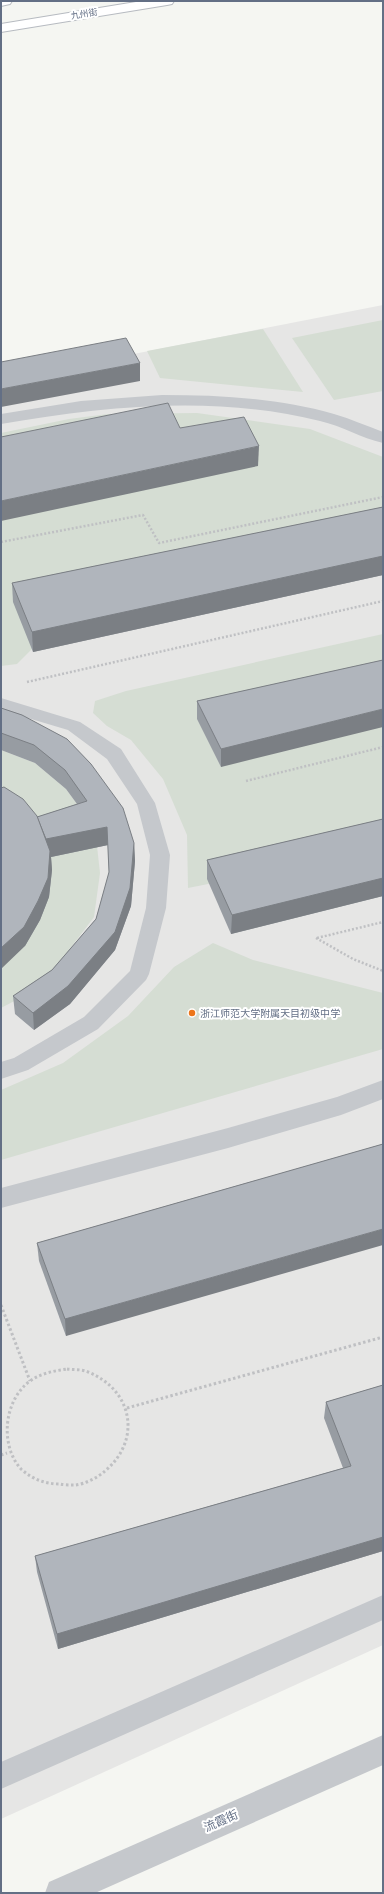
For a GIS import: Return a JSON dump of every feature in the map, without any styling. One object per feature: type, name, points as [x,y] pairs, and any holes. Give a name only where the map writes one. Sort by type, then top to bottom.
[{"type":"main road","points":[[1,2],[5,1]]},
{"type":"main road","name":"九州街","points":[[1,28],[166,1]]},
{"type":"street","points":[[1,419],[45,411],[115,402],[177,400],[253,404],[324,416],[383,438]]},
{"type":"street","points":[[1,1198],[296,1118],[341,1105],[383,1089]]},
{"type":"street","name":"流霞街","points":[[60,1893],[383,1750]]},
{"type":"lane","points":[[1,704],[74,726],[114,754],[146,803],[160,856],[156,908],[139,974],[91,1023],[21,1064],[1,1071]]},
{"type":"lane","points":[[1,1776],[383,1607]]},
{"type":"path","points":[[1,542],[143,515],[158,543],[383,497]]},
{"type":"path","points":[[24,682],[383,601]]},
{"type":"path","points":[[246,781],[383,747]]},
{"type":"path","points":[[383,922],[316,938],[353,959],[383,970]]},
{"type":"path","points":[[1,1305],[30,1381]]},
{"type":"path","points":[[126,1408],[383,1337]]},
{"type":"path","points":[[2,1433],[7,1453],[19,1470],[37,1481],[59,1486],[81,1484],[102,1474],[116,1461],[126,1445],[130,1426],[126,1408],[118,1392],[104,1380],[86,1372],[67,1369],[48,1372],[30,1381],[14,1396],[4,1414]]},
{"type":"path","points":[[3,1420],[3,1427]]},
{"type":"path","points":[[1,1455],[7,1453]]},
{"type":"shaded area","name":"浙江师范大学附属天目初级中学","points":[[383,305],[383,1645],[1,1819],[1,380]]},
{"type":"shaded area","points":[[383,320],[383,391],[334,400],[292,338]]},
{"type":"shaded area","points":[[263,329],[303,392],[160,378],[147,351]]},
{"type":"shaded area","points":[[197,413],[310,429],[383,457],[383,562],[48,633],[17,664],[1,666],[1,433],[69,419],[108,414]]},
{"type":"shaded area","points":[[383,634],[383,849],[188,888],[187,835],[163,779],[131,740],[107,726],[93,713],[95,701],[126,691]]},
{"type":"shaded area","points":[[1,750],[35,763],[66,789],[95,828],[100,873],[94,917],[41,987],[1,1008]]},
{"type":"shaded area","points":[[213,943],[253,960],[383,993],[383,1049],[1,1160],[1,1090],[63,1063],[128,1016],[174,967]]},
{"type":"building","points":[[126,338],[140,363],[1,389],[1,362]]},
{"type":"building","points":[[168,403],[180,428],[244,417],[259,446],[1,501],[1,437]]},
{"type":"building","points":[[383,507],[383,556],[32,632],[12,583]]},
{"type":"building","points":[[383,660],[383,709],[221,749],[197,701]]},
{"type":"building","points":[[1,708],[22,715],[67,739],[91,764],[123,808],[134,843],[130,888],[115,932],[68,986],[33,1013],[13,996],[52,970],[96,919],[109,872],[107,827],[46,839],[37,817],[87,801],[65,770],[34,745],[1,733]]},
{"type":"building","points":[[4,787],[23,799],[37,816],[50,851],[48,878],[38,901],[24,927],[1,948],[1,788]]},
{"type":"building","points":[[383,819],[383,878],[232,915],[207,860]]},
{"type":"building","points":[[383,1144],[383,1229],[65,1319],[37,1243]]},
{"type":"building","points":[[383,1385],[383,1537],[57,1634],[35,1556],[351,1466],[326,1402]]},
{"type":"place","name":"浙江师范大学附属天目初级中学","points":[[192,1013]]}]
